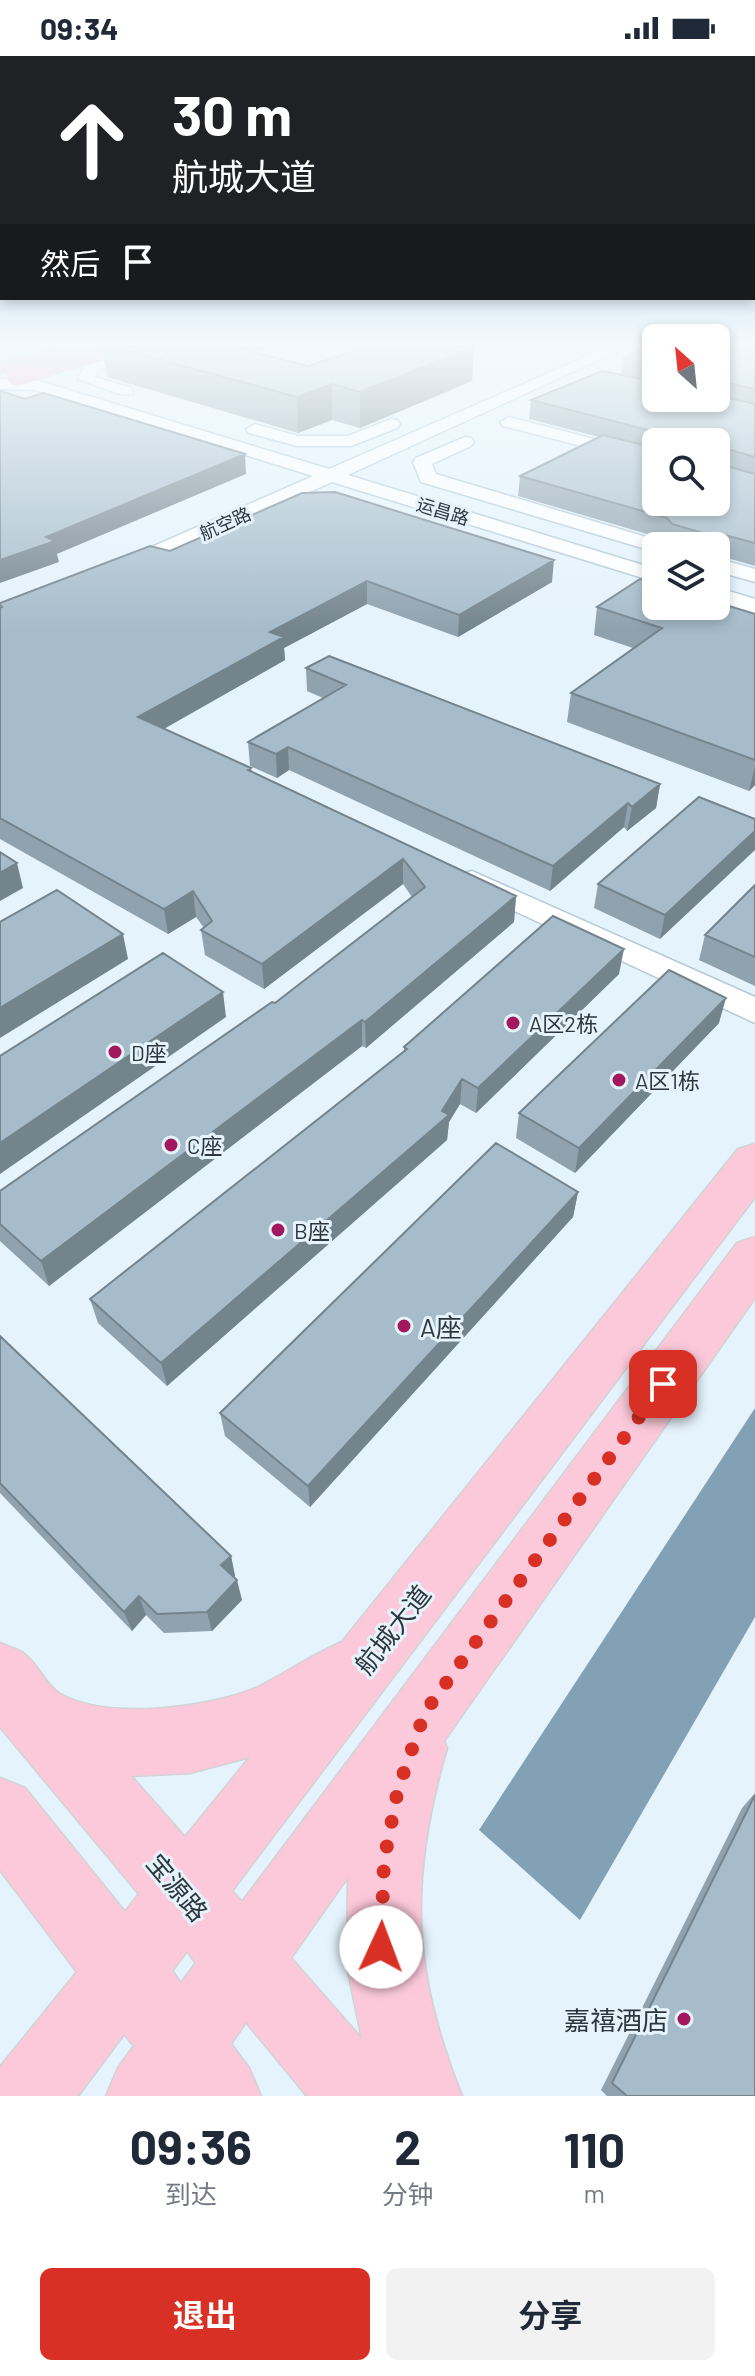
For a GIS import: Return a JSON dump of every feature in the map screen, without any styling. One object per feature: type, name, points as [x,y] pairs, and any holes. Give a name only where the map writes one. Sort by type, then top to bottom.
[{"type":"main road","name":"航城大道","points":[[28,2096],[755,1162]]},
{"type":"main road","points":[[183,2079],[243,1963],[755,1258]]},
{"type":"main road","points":[[17,1696],[85,1736],[147,1745],[195,1740],[254,1724],[312,1696],[369,1658]]},
{"type":"main road","name":"宝源路","points":[[17,1696],[359,2096]]},
{"type":"main road","points":[[422,2096],[405,2052],[381,1947],[384,1861],[398,1789],[425,1712]]},
{"type":"main road","points":[[0,1813],[124,1971],[183,2079]]},
{"type":"street","name":"运昌路","points":[[241,441],[642,572]]},
{"type":"street","name":"航空路","points":[[329,472],[394,441]]},
{"type":"street","name":"航空路","points":[[99,573],[401,441]]},
{"type":"street","points":[[466,441],[422,462],[428,478],[642,542]]},
{"type":"street","points":[[561,441],[642,457]]},
{"type":"street","name":"运昌路","points":[[329,472],[642,564]]},
{"type":"street","points":[[730,568],[755,576]]},
{"type":"street","points":[[730,590],[755,598]]},
{"type":"street","points":[[730,598],[755,606]]},
{"type":"street","points":[[439,865],[755,1011]]},
{"type":"water","points":[[755,1408],[755,1617],[580,1920],[479,1830]]},
{"type":"building","points":[[0,441],[203,441],[245,454],[46,537],[55,541],[0,560]]},
{"type":"building","points":[[590,441],[628,441],[642,445],[642,511],[520,476]]},
{"type":"building","points":[[730,441],[755,441],[755,457],[730,450]]},
{"type":"building","points":[[730,467],[755,474],[755,543],[730,536],[730,532],[699,532],[672,524],[660,516],[730,516]]},
{"type":"building","points":[[335,492],[554,560],[459,615],[367,581],[270,632],[284,637],[138,717],[516,896],[365,1022],[362,1020],[41,1261],[0,1224],[0,1191],[272,1002],[275,1003],[425,887],[403,859],[262,964],[201,930],[212,921],[193,891],[164,909],[0,818],[0,603],[150,546],[170,551],[302,493]]},
{"type":"building","points":[[640,579],[642,620],[730,620],[730,606],[755,614],[755,760],[571,693],[662,628],[597,607]]},
{"type":"building","points":[[329,656],[660,784],[632,807],[628,803],[553,866],[288,747],[276,754],[248,742],[346,685],[306,668]]},
{"type":"building","points":[[699,797],[755,819],[755,831],[665,915],[598,884]]},
{"type":"building","points":[[0,852],[17,863],[0,873]]},
{"type":"building","points":[[755,885],[755,957],[705,935]]},
{"type":"building","points":[[57,890],[123,934],[0,1008],[0,922]]},
{"type":"building","points":[[553,916],[624,949],[478,1088],[462,1079],[442,1111],[449,1115],[161,1363],[90,1299],[407,1049],[404,1047]]},
{"type":"building","name":"D座","points":[[163,953],[223,992],[0,1143],[0,1056]]},
{"type":"building","name":"A区1栋","points":[[669,970],[726,998],[579,1148],[519,1113]]},
{"type":"building","name":"A座","points":[[496,1143],[578,1192],[308,1486],[220,1413]]},
{"type":"building","points":[[0,1336],[231,1556],[221,1565],[237,1580],[207,1612],[157,1614],[139,1596],[124,1612],[0,1483]]},
{"type":"building","points":[[755,1795],[755,2096],[627,2096],[612,2083]]},
{"type":"place","name":"A区2栋","points":[[513,1023]]},
{"type":"place","name":"D座","points":[[115,1052]]},
{"type":"place","name":"A区1栋","points":[[619,1080]]},
{"type":"place","name":"C座","points":[[171,1145]]},
{"type":"place","name":"B座","points":[[278,1230]]},
{"type":"place","name":"A座","points":[[404,1326]]},
{"type":"place","name":"嘉禧酒店","points":[[684,2019]]},
{"type":"route","points":[[381,1947],[384,1861],[398,1789],[425,1712],[663,1384]]}]
